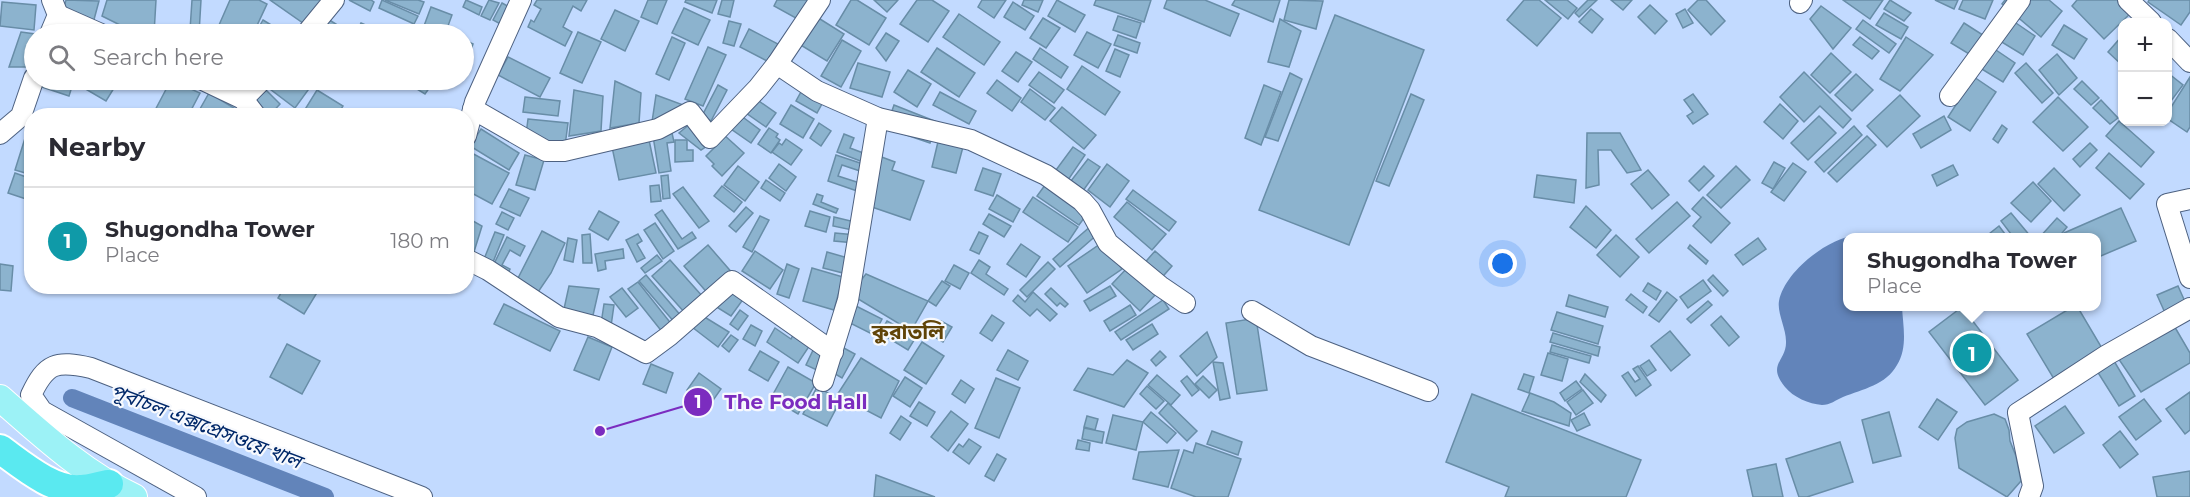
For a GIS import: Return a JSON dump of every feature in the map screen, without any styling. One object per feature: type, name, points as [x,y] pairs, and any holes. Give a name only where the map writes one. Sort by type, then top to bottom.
[{"type":"highway","points":[[0,449],[43,479],[60,485],[79,490],[122,492]]},
{"type":"main road","points":[[0,398],[76,461],[122,492]]},
{"type":"street","points":[[314,24],[334,0]]},
{"type":"street","points":[[473,108],[521,0]]},
{"type":"street","points":[[474,110],[546,151],[564,151],[658,129],[690,112],[710,138],[758,88],[820,0]]},
{"type":"street","points":[[1950,96],[2020,0]]},
{"type":"street","points":[[2128,0],[2147,18]]},
{"type":"street","points":[[52,24],[55,8],[83,24]]},
{"type":"street","points":[[2172,43],[2190,62]]},
{"type":"street","points":[[777,64],[817,91],[878,118],[971,140],[1046,175],[1082,201],[1090,210],[1108,243],[1160,286],[1185,303]]},
{"type":"street","points":[[0,134],[21,116],[30,90]]},
{"type":"street","points":[[224,90],[243,99],[250,108]]},
{"type":"street","points":[[243,99],[252,90]]},
{"type":"street","points":[[823,381],[848,300],[878,118]]},
{"type":"street","points":[[2190,200],[2167,204],[2190,278]]},
{"type":"street","points":[[474,263],[559,317],[597,327],[646,353],[732,281],[833,352]]},
{"type":"street","points":[[2029,497],[2033,486],[2018,413],[2107,355],[2190,308]]},
{"type":"street","points":[[1252,310],[1311,346],[1428,391]]},
{"type":"street","points":[[196,497],[42,411],[31,395],[40,376],[51,367],[71,363],[91,368],[422,497]]},
{"type":"water","points":[[1843,238],[1843,311],[1902,311],[1903,351],[1892,372],[1880,382],[1822,405],[1797,397],[1788,391],[1777,373],[1786,341],[1779,301],[1790,278],[1799,268],[1809,258]]},
{"type":"building","points":[[66,0],[99,1],[93,24],[80,24],[61,19]]},
{"type":"building","points":[[107,0],[156,0],[155,24],[118,24],[102,16]]},
{"type":"building","points":[[192,0],[201,0],[200,24],[190,24]]},
{"type":"building","points":[[230,0],[259,0],[267,4],[258,24],[219,24]]},
{"type":"building","points":[[270,0],[329,0],[303,23]]},
{"type":"building","points":[[349,0],[371,0],[374,2],[370,11]]},
{"type":"building","points":[[382,0],[418,16],[414,24],[379,8]]},
{"type":"building","points":[[385,0],[418,0],[424,2],[419,14]]},
{"type":"building","points":[[466,0],[482,7],[479,15],[463,7]]},
{"type":"building","points":[[489,0],[499,3],[490,20],[481,16]]},
{"type":"building","points":[[537,0],[587,0],[581,11],[573,6],[563,27],[572,32],[565,46],[528,27],[531,20],[534,22],[541,9],[534,5]]},
{"type":"building","points":[[648,0],[667,0],[657,24],[641,17]]},
{"type":"building","points":[[686,0],[717,0],[712,13],[685,2]]},
{"type":"building","points":[[722,0],[734,0],[730,17],[718,14]]},
{"type":"building","points":[[777,0],[815,0],[803,22],[774,6]]},
{"type":"building","points":[[851,0],[857,0],[886,18],[869,45],[836,25]]},
{"type":"building","points":[[874,0],[898,0],[887,12]]},
{"type":"building","points":[[917,0],[932,0],[949,11],[928,42],[900,24]]},
{"type":"building","points":[[982,0],[1006,0],[994,18],[978,7]]},
{"type":"building","points":[[1024,0],[1043,0],[1038,12],[1022,5]]},
{"type":"building","points":[[1057,0],[1085,15],[1075,32],[1048,16]]},
{"type":"building","points":[[1096,0],[1151,0],[1144,22],[1094,5]]},
{"type":"building","points":[[1167,0],[1205,0],[1239,14],[1230,36],[1164,8]]},
{"type":"building","points":[[1235,0],[1280,0],[1273,22],[1232,5]]},
{"type":"building","points":[[1289,0],[1323,1],[1316,29],[1284,20]]},
{"type":"building","points":[[1524,0],[1539,0],[1561,18],[1537,46],[1507,20]]},
{"type":"building","points":[[1545,0],[1567,0],[1577,8],[1568,19]]},
{"type":"building","points":[[1588,0],[1597,0],[1579,17],[1575,13]]},
{"type":"building","points":[[1611,0],[1632,0],[1623,10]]},
{"type":"building","points":[[1698,0],[1706,0],[1725,21],[1711,35],[1688,10]]},
{"type":"building","points":[[1843,0],[1883,0],[1870,19]]},
{"type":"building","points":[[1890,0],[1911,13],[1904,21],[1884,9]]},
{"type":"building","points":[[1935,0],[1958,0],[1954,9]]},
{"type":"building","points":[[1963,0],[1993,0],[1985,19],[1959,9]]},
{"type":"building","points":[[2005,0],[2049,0],[2062,11],[2041,37],[2002,4]]},
{"type":"building","points":[[2077,0],[2123,0],[2133,11],[2126,18],[2118,18],[2118,25],[2104,39],[2072,6]]},
{"type":"building","points":[[2149,0],[2190,0],[2190,12],[2181,25],[2148,2]]},
{"type":"building","points":[[2,2],[36,5],[34,24],[24,24],[24,29],[0,26]]},
{"type":"building","points":[[1013,2],[1034,16],[1025,30],[1004,17]]},
{"type":"building","points":[[502,3],[513,9],[504,26],[493,20]]},
{"type":"building","points":[[1650,5],[1667,21],[1655,34],[1638,17]]},
{"type":"building","points":[[1821,6],[1851,28],[1833,49],[1810,19]]},
{"type":"building","points":[[431,7],[452,15],[449,24],[425,24]]},
{"type":"building","points":[[684,8],[710,20],[698,45],[672,33]]},
{"type":"building","points":[[1591,9],[1603,19],[1592,33],[1579,22]]},
{"type":"building","points":[[1685,9],[1693,23],[1683,28],[1676,14]]},
{"type":"building","points":[[615,10],[639,21],[625,51],[601,39]]},
{"type":"building","points":[[1884,13],[1908,27],[1901,39],[1876,25]]},
{"type":"building","points":[[812,14],[844,34],[827,61],[794,41]]},
{"type":"building","points":[[959,14],[1000,42],[984,65],[943,37]]},
{"type":"building","points":[[1335,15],[1424,50],[1349,245],[1259,210]]},
{"type":"building","points":[[323,16],[336,24],[318,24]]},
{"type":"building","points":[[1118,16],[1141,23],[1136,38],[1113,30]]},
{"type":"building","points":[[1043,18],[1060,28],[1046,48],[1030,38]]},
{"type":"building","points":[[1280,19],[1301,31],[1289,67],[1268,62]]},
{"type":"building","points":[[1863,20],[1896,44],[1889,53],[1856,29]]},
{"type":"building","points":[[729,21],[741,24],[734,46],[723,43]]},
{"type":"building","points":[[2013,21],[2035,36],[2023,55],[2000,41]]},
{"type":"building","points":[[1964,23],[1986,37],[1974,57],[1951,43]]},
{"type":"building","points":[[2064,25],[2087,39],[2074,59],[2052,45]]},
{"type":"building","points":[[749,29],[778,44],[769,62],[740,47]]},
{"type":"building","points":[[21,32],[24,32],[24,67],[9,67]]},
{"type":"building","points":[[578,32],[601,42],[582,83],[560,73]]},
{"type":"building","points":[[1087,32],[1111,44],[1098,68],[1074,55]]},
{"type":"building","points":[[886,33],[899,41],[886,61],[876,48]]},
{"type":"building","points":[[1118,35],[1140,43],[1137,53],[1114,45]]},
{"type":"building","points":[[672,37],[685,43],[669,80],[656,74]]},
{"type":"building","points":[[1860,37],[1879,51],[1872,59],[1853,45]]},
{"type":"building","points":[[1906,37],[1933,55],[1900,91],[1880,79]]},
{"type":"building","points":[[842,40],[861,51],[841,87],[821,76]]},
{"type":"building","points":[[2118,41],[2118,61],[2108,52]]},
{"type":"building","points":[[708,47],[726,55],[703,106],[685,99]]},
{"type":"building","points":[[937,48],[975,73],[959,97],[921,72]]},
{"type":"building","points":[[1040,48],[1068,67],[1061,78],[1033,59]]},
{"type":"building","points":[[1993,48],[2015,63],[2003,82],[1980,68]]},
{"type":"building","points":[[1115,49],[1129,55],[1120,77],[1106,71]]},
{"type":"building","points":[[1016,52],[1032,62],[1018,82],[1002,71]]},
{"type":"building","points":[[1831,53],[1851,72],[1830,93],[1811,75]]},
{"type":"building","points":[[2057,54],[2077,78],[2059,95],[2039,70]]},
{"type":"building","points":[[508,57],[550,78],[540,97],[498,75]]},
{"type":"building","points":[[858,63],[890,72],[882,97],[850,88]]},
{"type":"building","points":[[2026,63],[2053,93],[2042,103],[2015,73]]},
{"type":"building","points":[[1082,66],[1120,92],[1105,115],[1067,89]]},
{"type":"building","points":[[908,70],[931,84],[917,107],[894,92]]},
{"type":"building","points":[[1039,72],[1064,90],[1054,103],[1029,85]]},
{"type":"building","points":[[1804,72],[1851,119],[1843,128],[1820,106],[1804,122],[1780,97]]},
{"type":"building","points":[[1290,73],[1302,79],[1278,141],[1265,137]]},
{"type":"building","points":[[1856,74],[1873,90],[1852,111],[1835,95]]},
{"type":"building","points":[[2172,76],[2183,85],[2172,100]]},
{"type":"building","points":[[1974,77],[1996,92],[1970,131],[1948,117]]},
{"type":"building","points":[[2190,77],[2190,127],[2187,132],[2172,122],[2172,106]]},
{"type":"building","points":[[997,80],[1021,98],[1012,111],[987,93]]},
{"type":"building","points":[[615,81],[641,93],[639,123],[610,128]]},
{"type":"building","points":[[2082,81],[2099,98],[2091,105],[2074,89]]},
{"type":"building","points":[[718,85],[727,90],[711,121],[702,116]]},
{"type":"building","points":[[1264,85],[1281,92],[1261,145],[1245,138]]},
{"type":"building","points":[[1030,89],[1055,108],[1045,120],[1021,102]]},
{"type":"building","points":[[51,90],[71,90],[69,96]]},
{"type":"building","points":[[87,90],[113,90],[106,101]]},
{"type":"building","points":[[166,90],[193,90],[200,93],[192,108],[156,108]]},
{"type":"building","points":[[266,90],[280,104],[276,108],[259,108],[253,102]]},
{"type":"building","points":[[271,90],[308,90],[295,108]]},
{"type":"building","points":[[317,90],[343,106],[342,108],[306,108]]},
{"type":"building","points":[[574,90],[603,96],[601,131],[569,136]]},
{"type":"building","points":[[802,90],[823,102],[817,113],[796,101]]},
{"type":"building","points":[[940,92],[976,111],[969,124],[933,105]]},
{"type":"building","points":[[209,93],[234,108],[201,108]]},
{"type":"building","points":[[1411,94],[1424,100],[1389,186],[1376,181]]},
{"type":"building","points":[[1693,94],[1708,114],[1693,124],[1687,116],[1693,112],[1684,100]]},
{"type":"building","points":[[656,95],[686,106],[652,122]]},
{"type":"building","points":[[1900,95],[1920,116],[1887,147],[1867,126]]},
{"type":"building","points":[[525,97],[560,101],[558,116],[523,112]]},
{"type":"building","points":[[2058,97],[2088,127],[2063,151],[2033,122]]},
{"type":"building","points":[[756,99],[776,113],[766,127],[746,113]]},
{"type":"building","points":[[2101,100],[2118,118],[2110,124],[2093,108]]},
{"type":"building","points":[[1780,104],[1798,121],[1783,139],[1764,122]]},
{"type":"building","points":[[791,105],[814,119],[803,138],[780,124]]},
{"type":"building","points":[[894,105],[937,122],[930,143],[886,128]]},
{"type":"building","points":[[1062,107],[1096,135],[1084,149],[1050,121]]},
{"type":"building","points":[[740,115],[760,130],[751,143],[731,129]]},
{"type":"building","points":[[1819,116],[1836,133],[1808,160],[1791,143]]},
{"type":"building","points":[[1944,116],[1951,130],[1921,148],[1913,134]]},
{"type":"building","points":[[528,119],[568,123],[565,146],[525,142]]},
{"type":"building","points":[[2118,122],[2118,126],[2125,126],[2154,152],[2141,167],[2106,136]]},
{"type":"building","points":[[691,123],[710,144],[701,150],[679,133]]},
{"type":"building","points":[[819,123],[831,131],[821,146],[810,138]]},
{"type":"building","points":[[942,125],[967,132],[956,173],[932,167]]},
{"type":"building","points":[[2002,125],[2007,129],[1998,143],[1993,139]]},
{"type":"building","points":[[1854,126],[1862,135],[1824,172],[1815,162]]},
{"type":"building","points":[[769,128],[778,134],[776,137],[780,140],[771,153],[758,144]]},
{"type":"building","points":[[481,129],[519,153],[509,170],[474,148],[474,140]]},
{"type":"building","points":[[672,133],[674,142],[667,143],[671,171],[659,173],[653,136]]},
{"type":"building","points":[[1587,133],[1620,133],[1641,170],[1627,173],[1611,150],[1598,150],[1599,185],[1586,188]]},
{"type":"building","points":[[723,134],[744,153],[722,176],[706,156]]},
{"type":"building","points":[[844,134],[854,138],[850,148],[866,154],[863,162],[837,152]]},
{"type":"building","points":[[1867,136],[1876,145],[1837,182],[1828,173]]},
{"type":"building","points":[[786,139],[802,150],[791,165],[772,152],[779,143],[782,145]]},
{"type":"building","points":[[649,140],[656,173],[619,180],[612,147]]},
{"type":"building","points":[[675,140],[687,140],[687,150],[693,150],[693,161],[675,162]]},
{"type":"building","points":[[24,141],[24,173],[15,170]]},
{"type":"building","points":[[2090,143],[2097,150],[2080,167],[2073,159]]},
{"type":"building","points":[[1073,147],[1085,155],[1066,183],[1053,174]]},
{"type":"building","points":[[2109,153],[2144,184],[2130,199],[2096,168]]},
{"type":"building","points":[[474,154],[509,173],[492,204],[474,194]]},
{"type":"building","points":[[525,155],[544,160],[535,190],[516,185]]},
{"type":"building","points":[[836,155],[866,165],[863,172],[842,165],[838,176],[866,185],[863,193],[828,181]]},
{"type":"building","points":[[879,156],[895,162],[892,170],[924,181],[910,220],[863,204]]},
{"type":"building","points":[[1088,159],[1100,167],[1080,195],[1067,186]]},
{"type":"building","points":[[1774,162],[1785,168],[1773,189],[1762,183]]},
{"type":"building","points":[[1793,163],[1806,172],[1784,201],[1771,192]]},
{"type":"building","points":[[779,164],[796,177],[786,191],[769,178]]},
{"type":"building","points":[[1107,164],[1129,181],[1110,207],[1088,190]]},
{"type":"building","points":[[1953,165],[1958,175],[1937,186],[1932,175]]},
{"type":"building","points":[[738,166],[759,182],[745,201],[724,185]]},
{"type":"building","points":[[1704,166],[1714,176],[1699,191],[1689,181]]},
{"type":"building","points":[[1736,166],[1750,180],[1721,208],[1707,195]]},
{"type":"building","points":[[983,168],[1001,174],[993,196],[975,190]]},
{"type":"building","points":[[2054,168],[2080,195],[2064,211],[2038,184]]},
{"type":"building","points":[[1648,170],[1669,195],[1652,209],[1631,184]]},
{"type":"building","points":[[15,173],[24,176],[24,198],[8,193]]},
{"type":"building","points":[[668,175],[670,198],[663,199],[661,176]]},
{"type":"building","points":[[1537,175],[1576,180],[1574,203],[1534,197]]},
{"type":"building","points":[[766,180],[785,193],[780,201],[761,188]]},
{"type":"building","points":[[1048,181],[1090,210],[1079,225],[1037,196]]},
{"type":"building","points":[[2033,182],[2051,201],[2031,222],[2011,203]]},
{"type":"building","points":[[659,185],[661,201],[651,202],[650,186]]},
{"type":"building","points":[[722,186],[742,202],[734,212],[714,196]]},
{"type":"building","points":[[683,187],[709,221],[699,228],[673,194]]},
{"type":"building","points":[[509,189],[529,198],[520,216],[500,207]]},
{"type":"building","points":[[1133,190],[1176,222],[1169,231],[1126,199]]},
{"type":"building","points":[[817,194],[823,196],[821,202],[838,209],[836,213],[813,204]]},
{"type":"building","points":[[997,195],[1020,209],[1013,222],[989,209]]},
{"type":"building","points":[[1033,197],[1078,227],[1068,242],[1023,212]]},
{"type":"building","points":[[1703,197],[1730,223],[1711,243],[1693,226],[1701,217],[1692,209]]},
{"type":"building","points":[[1127,202],[1166,234],[1152,250],[1114,217]]},
{"type":"building","points":[[1677,202],[1690,216],[1649,253],[1636,239]]},
{"type":"building","points":[[1586,206],[1611,230],[1596,248],[1570,227]]},
{"type":"building","points":[[746,207],[753,213],[736,232],[729,226]]},
{"type":"building","points":[[2121,208],[2136,241],[2101,256],[2101,233],[2064,233]]},
{"type":"building","points":[[662,210],[682,239],[692,232],[696,238],[678,249],[655,215]]},
{"type":"building","points":[[599,211],[619,222],[608,240],[589,229]]},
{"type":"building","points":[[810,211],[830,217],[826,232],[805,226]]},
{"type":"building","points":[[502,212],[514,218],[508,230],[496,224]]},
{"type":"building","points":[[2011,213],[2028,233],[2010,233],[2001,221]]},
{"type":"building","points":[[989,214],[1011,226],[1004,237],[983,224]]},
{"type":"building","points":[[760,216],[769,220],[752,252],[743,247]]},
{"type":"building","points":[[834,217],[855,222],[852,230],[833,226]]},
{"type":"building","points":[[2057,218],[2067,227],[2062,233],[2044,233]]},
{"type":"building","points":[[474,222],[482,226],[474,252]]},
{"type":"building","points":[[655,223],[674,251],[663,259],[644,230]]},
{"type":"building","points":[[1092,225],[1099,233],[1060,267],[1053,259]]},
{"type":"building","points":[[1999,226],[2004,233],[1990,233]]},
{"type":"building","points":[[542,231],[565,243],[551,273],[534,298],[514,286]]},
{"type":"building","points":[[495,232],[504,235],[491,267],[482,264]]},
{"type":"building","points":[[979,232],[988,236],[979,254],[970,250]]},
{"type":"building","points":[[835,233],[856,235],[855,243],[834,241]]},
{"type":"building","points":[[590,234],[592,263],[583,263],[582,235]]},
{"type":"building","points":[[638,234],[642,241],[637,244],[645,258],[637,262],[626,240]]},
{"type":"building","points":[[1616,235],[1639,257],[1620,277],[1597,255]]},
{"type":"building","points":[[507,237],[525,246],[520,256],[510,250],[502,265],[510,269],[507,276],[492,268]]},
{"type":"building","points":[[568,238],[577,240],[573,262],[564,260]]},
{"type":"building","points":[[1758,238],[1766,249],[1743,265],[1735,255]]},
{"type":"building","points":[[1103,242],[1122,269],[1087,293],[1068,266]]},
{"type":"building","points":[[1021,244],[1040,257],[1026,277],[1007,264]]},
{"type":"building","points":[[708,245],[734,275],[710,296],[684,266]]},
{"type":"building","points":[[1690,245],[1708,261],[1706,264],[1688,248]]},
{"type":"building","points":[[623,249],[624,258],[605,261],[606,269],[598,271],[595,254]]},
{"type":"building","points":[[755,251],[783,270],[770,289],[742,271]]},
{"type":"building","points":[[1155,251],[1172,266],[1158,282],[1141,267]]},
{"type":"building","points":[[827,252],[848,258],[843,273],[823,268]]},
{"type":"building","points":[[657,255],[662,261],[645,273],[641,268]]},
{"type":"building","points":[[670,260],[703,297],[685,313],[652,276]]},
{"type":"building","points":[[979,260],[990,267],[986,274],[1008,289],[1004,295],[971,273]]},
{"type":"building","points":[[1048,262],[1055,269],[1027,297],[1020,290]]},
{"type":"building","points":[[0,264],[13,266],[11,291],[0,290]]},
{"type":"building","points":[[787,264],[799,269],[789,298],[777,294]]},
{"type":"building","points":[[954,265],[969,273],[960,289],[945,281]]},
{"type":"building","points":[[1128,267],[1156,294],[1140,311],[1112,284]]},
{"type":"building","points":[[812,268],[843,277],[834,310],[803,301]]},
{"type":"building","points":[[866,274],[928,301],[911,331],[850,294]]},
{"type":"building","points":[[646,275],[682,317],[675,323],[639,281]]},
{"type":"building","points":[[1713,275],[1728,291],[1723,296],[1708,280]]},
{"type":"building","points":[[1703,280],[1711,291],[1688,308],[1680,297]]},
{"type":"building","points":[[942,281],[950,286],[936,306],[928,301]]},
{"type":"building","points":[[638,282],[673,326],[663,333],[628,289]]},
{"type":"building","points":[[1648,283],[1661,291],[1656,300],[1643,291]]},
{"type":"building","points":[[733,284],[747,294],[731,316],[710,303]]},
{"type":"building","points":[[569,286],[599,289],[591,324],[562,318]]},
{"type":"building","points":[[1110,286],[1116,296],[1090,311],[1084,301]]},
{"type":"building","points":[[2178,286],[2187,306],[2166,315],[2157,295]]},
{"type":"building","points":[[622,288],[638,308],[626,317],[610,297]]},
{"type":"building","points":[[1051,288],[1068,304],[1065,307],[1060,303],[1057,306],[1045,294]]},
{"type":"building","points":[[1033,292],[1057,314],[1050,321],[1037,309],[1030,316],[1013,301],[1018,295],[1025,302]]},
{"type":"building","points":[[1667,292],[1677,300],[1659,322],[1649,315]]},
{"type":"building","points":[[280,294],[316,294],[304,314],[278,298]]},
{"type":"building","points":[[1631,294],[1647,307],[1643,313],[1626,300]]},
{"type":"building","points":[[1569,295],[1608,307],[1605,317],[1566,306]]},
{"type":"building","points":[[1163,300],[1169,309],[1121,340],[1115,332]]},
{"type":"building","points":[[1708,301],[1712,305],[1691,323],[1687,319]]},
{"type":"building","points":[[504,304],[560,331],[550,351],[494,324]]},
{"type":"building","points":[[604,304],[614,305],[611,326],[601,324]]},
{"type":"building","points":[[854,305],[882,319],[874,335],[846,321]]},
{"type":"building","points":[[1130,305],[1136,315],[1110,331],[1104,321]]},
{"type":"building","points":[[740,310],[748,316],[738,330],[730,324]]},
{"type":"building","points":[[1957,311],[1965,311],[2018,380],[1985,405],[1929,332]]},
{"type":"building","points":[[2066,311],[2080,311],[2106,355],[2057,384],[2027,334]]},
{"type":"building","points":[[1557,312],[1603,326],[1598,344],[1551,330]]},
{"type":"building","points":[[698,313],[729,332],[718,347],[688,324]]},
{"type":"building","points":[[992,315],[1004,323],[992,341],[980,333]]},
{"type":"building","points":[[1721,316],[1739,337],[1729,346],[1711,325]]},
{"type":"building","points":[[1256,318],[1267,390],[1237,394],[1226,323]]},
{"type":"building","points":[[931,319],[939,324],[941,321],[952,327],[943,342],[924,331]]},
{"type":"building","points":[[887,321],[916,337],[908,350],[880,333]]},
{"type":"building","points":[[1152,324],[1158,334],[1133,350],[1126,340]]},
{"type":"building","points":[[2173,324],[2190,353],[2190,363],[2141,392],[2118,358]]},
{"type":"building","points":[[751,325],[762,331],[755,346],[743,339]]},
{"type":"building","points":[[775,328],[791,339],[795,331],[812,342],[798,363],[767,342]]},
{"type":"building","points":[[1670,331],[1690,355],[1671,371],[1651,346]]},
{"type":"building","points":[[1207,332],[1217,357],[1197,376],[1180,356]]},
{"type":"building","points":[[1553,333],[1600,347],[1598,356],[1550,342]]},
{"type":"building","points":[[731,335],[738,340],[729,352],[722,346]]},
{"type":"building","points":[[588,337],[612,347],[599,380],[574,370]]},
{"type":"building","points":[[922,342],[944,356],[926,384],[904,370]]},
{"type":"building","points":[[287,344],[320,361],[302,394],[270,377]]},
{"type":"building","points":[[816,344],[830,351],[821,372],[806,365]]},
{"type":"building","points":[[1552,345],[1591,356],[1589,363],[1550,352]]},
{"type":"building","points":[[842,347],[855,354],[842,378],[830,371]]},
{"type":"building","points":[[1008,350],[1028,361],[1018,380],[997,370]]},
{"type":"building","points":[[760,351],[779,362],[768,381],[749,370]]},
{"type":"building","points":[[1160,351],[1166,357],[1156,366],[1151,360]]},
{"type":"building","points":[[1548,353],[1568,359],[1562,381],[1541,375]]},
{"type":"building","points":[[861,358],[899,381],[881,418],[837,395]]},
{"type":"building","points":[[1127,360],[1148,373],[1124,407],[1074,390],[1088,368],[1113,375]]},
{"type":"building","points":[[1649,360],[1656,370],[1647,376],[1640,366]]},
{"type":"building","points":[[2114,361],[2135,396],[2119,406],[2097,371]]},
{"type":"building","points":[[1213,362],[1223,363],[1230,398],[1220,400]]},
{"type":"building","points":[[651,364],[673,373],[666,393],[643,384]]},
{"type":"building","points":[[1638,366],[1651,385],[1636,396],[1622,376],[1628,372],[1635,382],[1640,379],[1633,369]]},
{"type":"building","points":[[788,367],[816,383],[798,414],[771,398]]},
{"type":"building","points":[[699,373],[721,389],[709,406],[687,390]]},
{"type":"building","points":[[1524,374],[1534,377],[1529,393],[1518,389]]},
{"type":"building","points":[[1585,374],[1606,395],[1601,402],[1580,382]]},
{"type":"building","points":[[1157,375],[1180,395],[1171,405],[1148,385]]},
{"type":"building","points":[[1187,376],[1199,390],[1192,396],[1181,381]]},
{"type":"building","points":[[1203,376],[1217,390],[1209,398],[1195,384]]},
{"type":"building","points":[[905,377],[922,388],[910,407],[893,396]]},
{"type":"building","points":[[996,378],[1020,388],[999,438],[975,428]]},
{"type":"building","points":[[961,380],[974,389],[965,403],[952,394]]},
{"type":"building","points":[[1576,381],[1582,389],[1565,401],[1560,393]]},
{"type":"building","points":[[1147,386],[1164,401],[1156,409],[1140,394]]},
{"type":"building","points":[[817,387],[832,395],[829,400],[838,405],[827,426],[803,414]]},
{"type":"building","points":[[1583,390],[1593,403],[1576,415],[1567,402]]},
{"type":"building","points":[[2190,392],[2190,430],[2185,434],[2166,409]]},
{"type":"building","points":[[1530,393],[1554,402],[1571,413],[1569,426],[1522,411]]},
{"type":"building","points":[[1472,394],[1641,460],[1626,497],[1505,497],[1509,487],[1446,462]]},
{"type":"building","points":[[1937,399],[1957,412],[1938,440],[1919,427]]},
{"type":"building","points":[[2144,399],[2161,421],[2136,440],[2119,417]]},
{"type":"building","points":[[919,402],[935,412],[927,426],[910,416]]},
{"type":"building","points":[[1168,403],[1197,431],[1187,441],[1159,413]]},
{"type":"building","points":[[2065,406],[2084,433],[2054,453],[2035,426]]},
{"type":"building","points":[[951,411],[968,424],[948,451],[931,437]]},
{"type":"building","points":[[1151,412],[1176,433],[1167,443],[1143,422]]},
{"type":"building","points":[[1889,412],[1901,456],[1873,463],[1862,420]]},
{"type":"building","points":[[1584,413],[1590,425],[1577,431],[1571,420]]},
{"type":"building","points":[[1994,414],[2005,419],[2021,481],[2007,497],[1959,468],[1955,438],[1957,429],[1967,422]]},
{"type":"building","points":[[1113,415],[1143,422],[1136,450],[1106,443]]},
{"type":"building","points":[[901,416],[911,423],[900,440],[890,433]]},
{"type":"building","points":[[1087,416],[1098,419],[1095,430],[1084,427]]},
{"type":"building","points":[[1084,428],[1104,432],[1102,443],[1082,439]]},
{"type":"building","points":[[1212,431],[1242,442],[1238,455],[1207,444]]},
{"type":"building","points":[[2120,431],[2138,454],[2120,468],[2103,445]]},
{"type":"building","points":[[969,439],[981,447],[969,464],[953,452],[959,444],[963,447]]},
{"type":"building","points":[[1078,440],[1090,443],[1089,451],[1076,449]]},
{"type":"building","points":[[1840,442],[1853,482],[1807,497],[1799,497],[1786,459]]},
{"type":"building","points":[[1196,443],[1241,459],[1228,497],[1196,497],[1171,488],[1184,450],[1193,453]]},
{"type":"building","points":[[1179,450],[1168,487],[1133,479],[1139,452]]},
{"type":"building","points":[[997,454],[1006,459],[994,481],[985,476]]},
{"type":"building","points":[[1776,464],[1783,497],[1753,497],[1747,470]]},
{"type":"building","points":[[2190,471],[2190,497],[2157,497],[2153,477]]},
{"type":"building","points":[[876,475],[935,497],[874,497]]},
{"type":"waterway","name":"পূর্বাচল এক্সপ্রেসওয়ে খাল","points":[[72,398],[325,497]]},
{"type":"place","name":"Shugondha Tower","points":[[1972,353]]},
{"type":"place","name":"The Food Hall","points":[[600,431]]},
{"type":"district","name":"কুরাতলি","points":[[908,332]]}]
